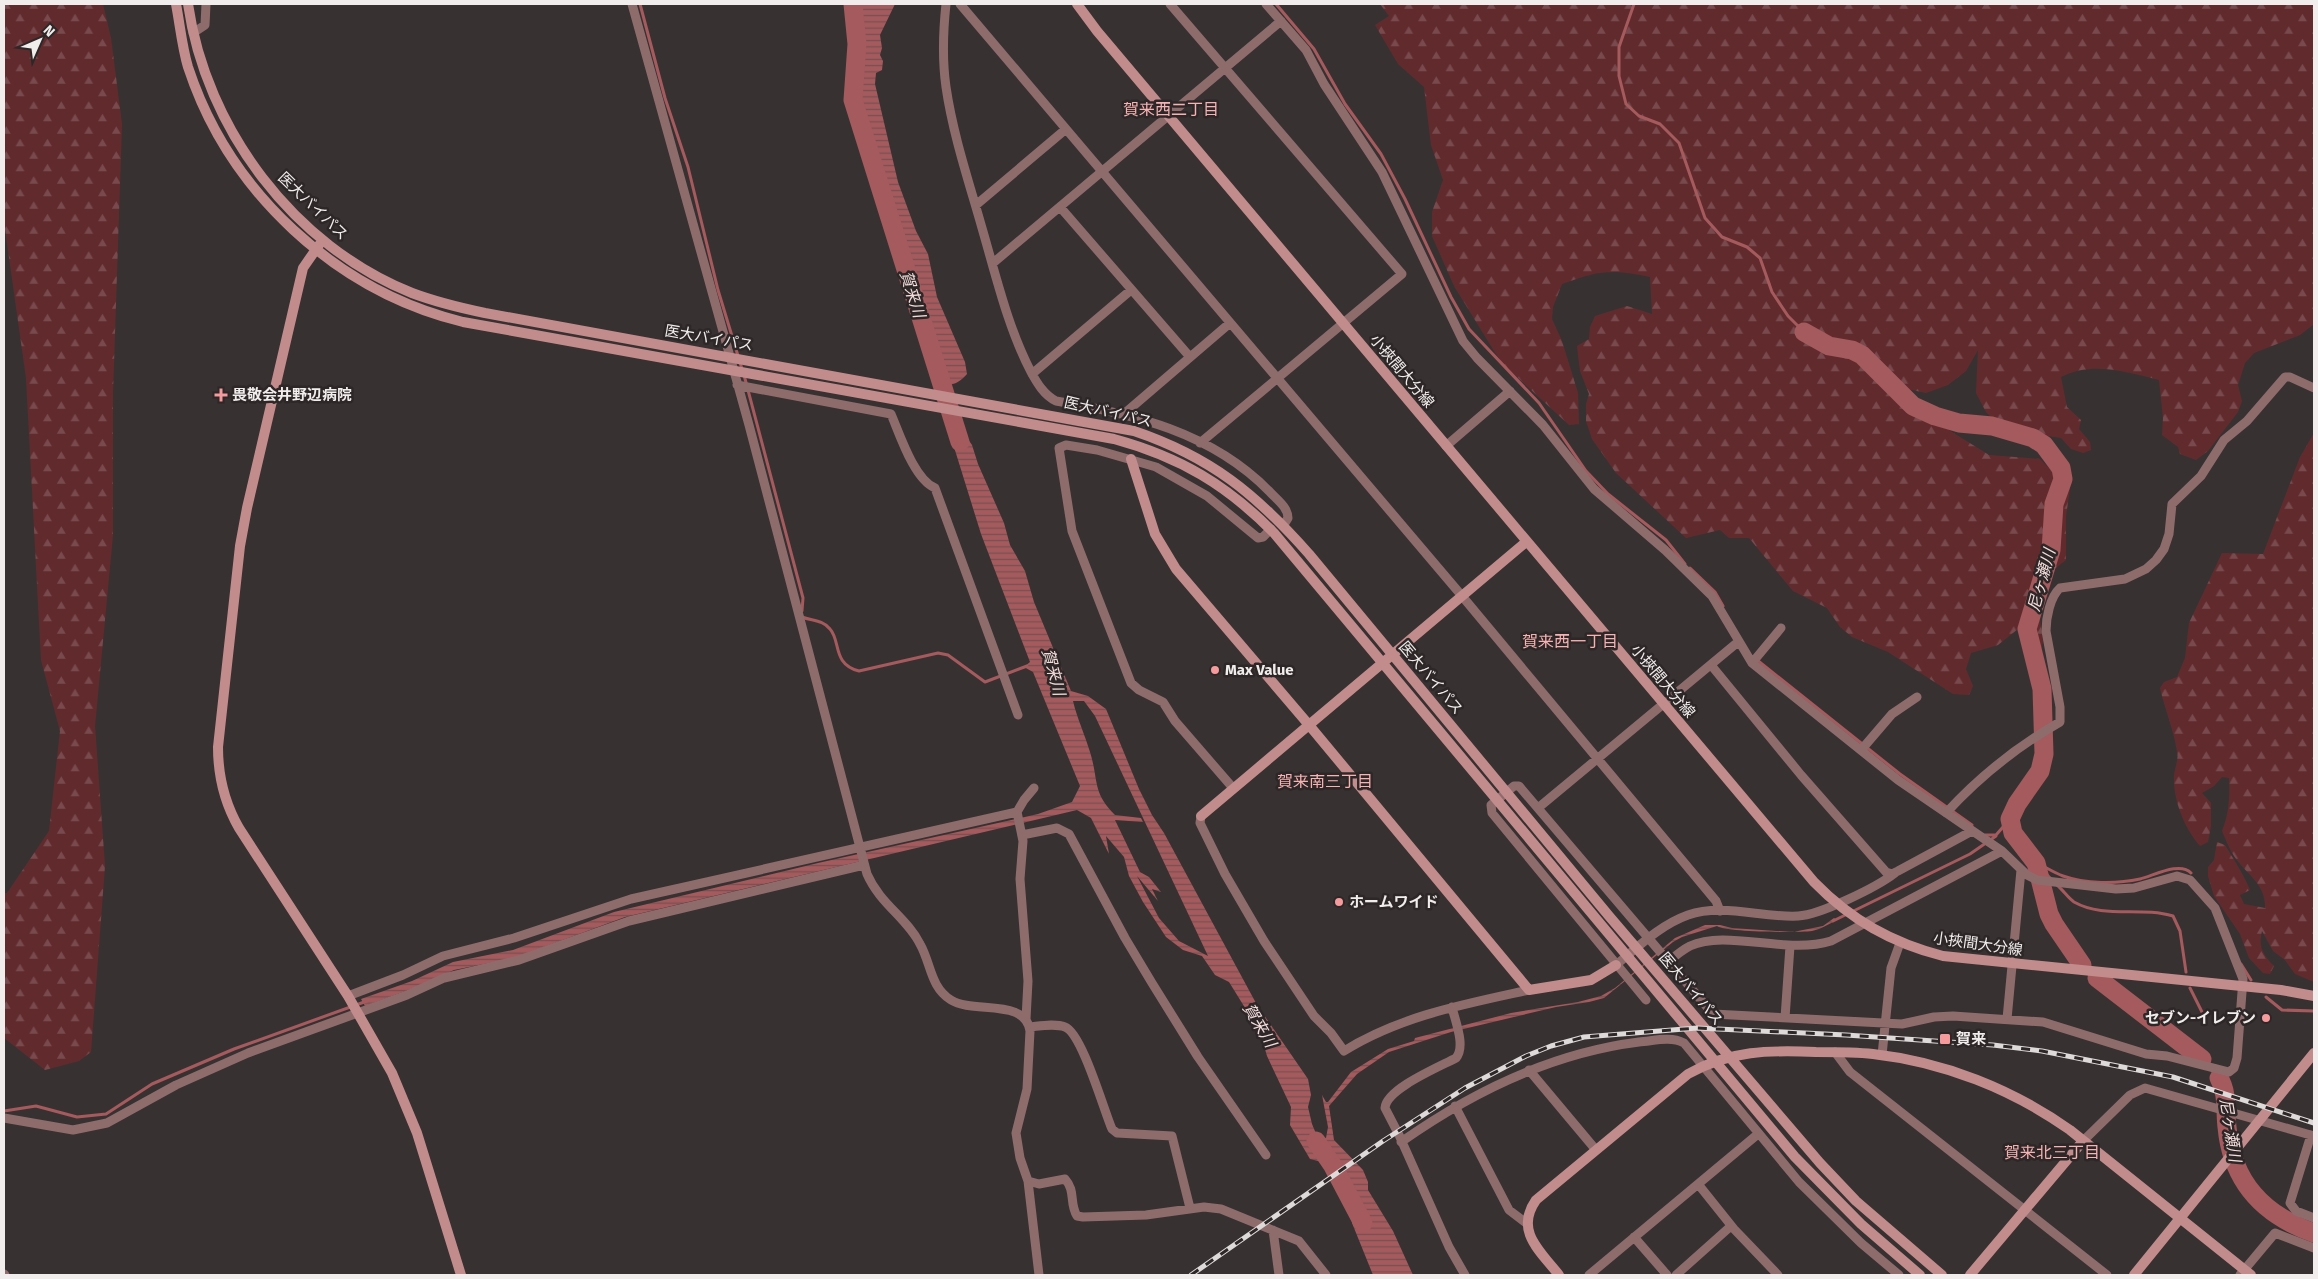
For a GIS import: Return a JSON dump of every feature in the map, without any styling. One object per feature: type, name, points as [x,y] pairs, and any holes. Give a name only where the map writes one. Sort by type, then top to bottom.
[{"type":"main road","name":"医大バイパス","points":[[176,4],[188,65],[198,92],[222,142],[255,189],[316,250],[354,277],[385,295],[448,318],[1134,444],[1196,471],[1229,492],[1271,530],[1809,1172],[1861,1224],[1920,1275]]},
{"type":"main road","name":"医大バイパス","points":[[188,4],[193,33],[206,78],[224,117],[244,151],[281,199],[323,240],[378,277],[413,293],[439,302],[486,313],[1134,431],[1192,455],[1224,474],[1252,495],[1283,526],[1609,916],[1820,1163],[1856,1201],[1942,1275]]},
{"type":"main road","name":"小挾間大分線","points":[[1078,4],[1097,31],[1526,542],[1814,882],[1844,910],[1864,925],[1900,943],[1943,956],[2244,986],[2314,996]]},
{"type":"main road","points":[[323,240],[303,268],[247,508],[236,579],[218,747],[218,764],[224,794],[235,822],[358,1012],[382,1054],[411,1115],[462,1275]]},
{"type":"main road","points":[[1131,459],[1156,534],[1176,569],[1309,725],[1529,990],[1591,980],[1616,964]]},
{"type":"main road","points":[[1201,816],[1526,542]]},
{"type":"main road","points":[[1560,1275],[1534,1243],[1526,1223],[1531,1207],[1536,1200],[1678,1081],[1703,1066],[1741,1054],[1758,1051],[1882,1055],[1943,1068],[1996,1087],[2041,1111],[2083,1141],[2180,1218],[2245,1273]]},
{"type":"main road","points":[[2134,1275],[2314,1052]]},
{"type":"main road","points":[[1970,1275],[2083,1141]]},
{"type":"street","points":[[193,33],[205,25],[206,4]]},
{"type":"street","points":[[632,4],[731,357],[864,866],[875,890],[921,944],[934,982],[954,1002],[968,1006],[1016,1012],[1028,1023],[1061,1026],[1070,1030],[1094,1076],[1112,1129],[1117,1133],[1172,1136],[1190,1208]]},
{"type":"street","points":[[946,4],[943,51],[946,89],[954,128],[993,264],[1032,374],[1046,395],[1056,401],[1125,413],[1166,426],[1200,442],[1241,467],[1262,484],[1287,511],[1288,518],[1283,526]]},
{"type":"street","points":[[960,4],[1462,596],[1716,901],[1720,911]]},
{"type":"street","points":[[1170,4],[1402,274],[1200,442]]},
{"type":"street","points":[[1266,4],[1306,50],[1324,84],[1382,172],[1463,341],[1477,358],[1543,425],[1594,489],[1665,550],[1712,596],[1752,663],[1898,780],[2002,851],[2021,870],[2037,880],[2065,885],[2123,889],[2173,877],[2186,877],[2215,908],[2244,986],[2237,1058],[2234,1068],[2229,1072],[2167,1056],[2146,1054],[2050,1024],[2007,1019],[1944,1016],[1908,1024],[1713,1014],[1518,785],[1506,792],[1490,808],[1492,813],[1646,1000]]},
{"type":"street","points":[[993,264],[1281,21]]},
{"type":"street","points":[[976,205],[1066,129]]},
{"type":"street","points":[[1060,207],[1190,357]]},
{"type":"street","points":[[1032,374],[1132,290]]},
{"type":"street","points":[[1125,413],[1230,323]]},
{"type":"street","points":[[1946,813],[1962,795],[1995,766],[2038,735],[2060,722],[2060,707],[2046,631],[2046,620],[2056,592],[2060,588],[2125,579],[2146,569],[2164,549],[2169,534],[2172,504],[2202,476],[2224,440],[2247,421],[2285,377],[2290,376],[2314,388]]},
{"type":"street","points":[[737,385],[891,414],[916,468],[927,485],[935,488],[1018,715]]},
{"type":"street","points":[[1446,446],[1510,391]]},
{"type":"street","points":[[1233,788],[1175,721],[1163,702],[1138,690],[1132,683],[1072,531],[1058,448],[1062,445],[1072,445],[1156,467],[1199,490],[1258,538],[1263,537],[1271,530]]},
{"type":"street","points":[[1752,663],[1781,628]]},
{"type":"street","points":[[1538,808],[1738,642]]},
{"type":"street","points":[[1711,665],[1801,775],[1884,870],[1889,873],[1895,873]]},
{"type":"street","points":[[1862,750],[1892,714],[1917,697]]},
{"type":"street","points":[[1034,788],[1017,812],[1022,835],[1020,879],[1028,982],[1028,1023],[1027,1089],[1016,1133],[1018,1151],[1028,1180],[1039,1275]]},
{"type":"street","points":[[349,998],[443,956],[514,938],[631,899],[1017,812]]},
{"type":"street","points":[[1201,816],[1200,824],[1259,933],[1314,1016],[1331,1033],[1344,1051],[1366,1037],[1392,1026],[1452,1007],[1529,990]]},
{"type":"street","points":[[1022,835],[1052,828],[1061,829],[1069,834],[1152,983],[1198,1057],[1266,1155]]},
{"type":"street","points":[[1616,964],[1670,923],[1688,915],[1707,911],[1720,911],[1799,916],[1844,910],[1895,873],[1972,832]]},
{"type":"street","points":[[1668,962],[1688,946],[1710,940],[1790,946],[1822,944],[1864,925],[2002,851]]},
{"type":"street","points":[[4,1118],[73,1130],[107,1123],[156,1095],[248,1053],[407,995],[444,978],[519,960],[629,921],[864,866]]},
{"type":"street","points":[[2007,1019],[2021,870]]},
{"type":"street","points":[[1882,1055],[1891,968],[1900,943]]},
{"type":"street","points":[[1785,1018],[1790,946]]},
{"type":"street","points":[[1452,1007],[1461,1047],[1459,1054],[1456,1058],[1398,1090],[1386,1100],[1385,1108],[1464,1275]]},
{"type":"street","points":[[1400,1142],[1455,1106],[1490,1087],[1529,1070],[1600,1050],[1669,1039],[1684,1043],[1758,1134],[1813,1197],[1898,1275]]},
{"type":"street","points":[[1835,1052],[1850,1072],[2107,1275]]},
{"type":"street","points":[[1529,1070],[1596,1150]]},
{"type":"street","points":[[2083,1141],[2130,1095],[2142,1088],[2225,1109],[2313,1136],[2290,1203],[2296,1211],[2314,1218]]},
{"type":"street","points":[[1455,1106],[1509,1210],[1526,1223]]},
{"type":"street","points":[[1589,1275],[1758,1134]]},
{"type":"street","points":[[1028,1180],[1039,1184],[1065,1179],[1071,1185],[1074,1210],[1077,1216],[1083,1217],[1146,1214],[1190,1208],[1221,1209],[1300,1241],[1326,1275]]},
{"type":"street","points":[[1698,1184],[1731,1226],[1778,1275]]},
{"type":"street","points":[[1676,1275],[1731,1226]]},
{"type":"street","points":[[1273,1230],[1279,1275]]},
{"type":"street","points":[[2245,1273],[2277,1233],[2314,1248]]},
{"type":"street","points":[[1634,1237],[1667,1275]]},
{"type":"green space","points":[[4,4],[103,4],[111,38],[122,124],[113,393],[113,535],[95,726],[105,866],[91,1052],[79,1061],[45,1070],[4,1038],[4,893],[7,893],[49,831],[60,731],[41,660],[26,378],[4,222]]},
{"type":"green space","points":[[1380,4],[2314,4],[2314,324],[2300,335],[2254,353],[2245,363],[2238,385],[2242,401],[2238,412],[2208,451],[2196,460],[2180,454],[2178,447],[2162,435],[2163,418],[2159,380],[2147,377],[2122,371],[2097,369],[2073,372],[2061,377],[2067,407],[2081,420],[2079,429],[2090,442],[2091,450],[2083,453],[2071,449],[2061,438],[2029,433],[1999,425],[1986,412],[1976,393],[1978,350],[1966,371],[1948,385],[1926,393],[1903,388],[1914,402],[1944,427],[1989,455],[2040,459],[2070,489],[2066,516],[2066,560],[2035,584],[2043,641],[2041,651],[2032,646],[2018,629],[1998,645],[1971,653],[1966,669],[1973,686],[1969,695],[1953,694],[1888,652],[1852,637],[1840,627],[1827,608],[1793,591],[1749,538],[1729,538],[1720,530],[1686,538],[1616,473],[1592,439],[1586,421],[1586,404],[1589,394],[1580,371],[1577,346],[1589,339],[1590,327],[1595,316],[1627,306],[1652,314],[1650,277],[1606,272],[1562,284],[1553,307],[1552,319],[1562,341],[1578,393],[1579,424],[1569,425],[1504,365],[1454,286],[1432,236],[1432,212],[1443,180],[1431,145],[1424,87],[1398,64],[1375,25],[1389,16]]},
{"type":"green space","points":[[2314,433],[2314,982],[2295,974],[2285,960],[2273,951],[2262,931],[2262,950],[2274,966],[2270,974],[2263,973],[2249,958],[2240,934],[2214,896],[2208,876],[2208,867],[2214,860],[2217,842],[2225,845],[2250,890],[2240,895],[2244,904],[2265,908],[2263,893],[2234,856],[2222,831],[2228,805],[2229,778],[2222,777],[2214,786],[2202,793],[2211,803],[2211,826],[2208,842],[2200,846],[2184,822],[2175,794],[2174,775],[2178,757],[2176,744],[2160,688],[2164,682],[2177,677],[2185,658],[2189,623],[2222,553],[2263,554],[2300,457]]},
{"type":"water","points":[[859,4],[895,4],[880,35],[882,48],[880,55],[883,61],[882,70],[876,73],[875,84],[898,182],[916,231],[928,254],[937,297],[965,362],[967,374],[954,384],[938,383],[916,298],[919,295],[900,233],[885,199],[852,79],[851,64],[860,41]]},
{"type":"water","points":[[945,418],[959,420],[961,429],[972,445],[978,464],[1004,523],[1010,545],[1025,571],[1034,602],[1071,691],[1088,696],[1106,709],[1139,789],[1152,815],[1164,833],[1257,1005],[1308,1079],[1311,1095],[1308,1107],[1317,1136],[1326,1138],[1328,1127],[1322,1095],[1326,1102],[1328,1102],[1351,1072],[1388,1049],[1414,1041],[1415,1038],[1511,1013],[1578,1002],[1601,996],[1615,988],[1675,938],[1705,925],[1791,932],[1732,930],[1717,926],[1682,937],[1673,942],[1604,998],[1556,1007],[1451,1032],[1389,1052],[1357,1074],[1329,1106],[1334,1140],[1363,1170],[1368,1182],[1368,1190],[1393,1231],[1413,1275],[1373,1275],[1352,1223],[1351,1206],[1354,1193],[1350,1180],[1336,1161],[1322,1162],[1310,1159],[1290,1125],[1291,1107],[1267,1056],[1260,1032],[1229,982],[1215,975],[1202,956],[1183,950],[1166,937],[1143,902],[1129,876],[1124,857],[1106,836],[1109,854],[1091,818],[1077,810],[625,917],[514,958],[454,970],[419,986],[365,1006],[361,999],[412,981],[453,962],[513,950],[614,912],[818,863],[1038,814],[1072,802],[1080,786],[1033,672],[1024,667],[1030,662],[981,534]],"holes":[[[1073,701],[1084,701],[1095,716],[1208,956],[1179,941],[1159,918],[1137,876],[1158,901],[1152,889],[1161,892],[1149,877],[1140,872],[1115,820],[1143,822],[1141,818],[1115,815],[1099,793],[1093,762]]]},
{"type":"water","points":[[1834,918],[1837,920],[1812,931],[1794,932],[1823,926]]},
{"type":"waterway","points":[[640,4],[665,98],[688,167],[718,290],[742,369]]},
{"type":"waterway","name":"賀来川","points":[[853,4],[857,44],[853,100],[960,442]]},
{"type":"waterway","points":[[1276,4],[1314,49],[1345,104],[1381,154],[1405,199],[1451,297],[1469,329],[1539,403],[1586,471],[1608,494],[1666,540],[1685,564]]},
{"type":"waterway","points":[[1634,4],[1619,47],[1619,76],[1626,104],[1639,116],[1660,124],[1679,143],[1705,218],[1722,237],[1747,247],[1760,258],[1772,292],[1788,316],[1804,332]]},
{"type":"waterway","name":"尼ヶ瀬川","points":[[1804,332],[1829,346],[1852,350],[1862,355],[1913,406],[1935,416],[1959,423],[1992,426],[2033,438],[2044,445],[2061,468],[2063,479],[2054,504],[2051,550],[2027,629],[2042,689],[2044,754],[2040,771],[2017,804],[2010,819],[2013,833],[2036,863],[2049,914],[2082,965]]},
{"type":"waterway","points":[[744,375],[803,598],[802,611]]},
{"type":"waterway","points":[[1690,568],[1715,592],[1723,606]]},
{"type":"waterway","points":[[802,617],[821,622],[827,626],[833,634],[841,658],[850,668],[859,671],[938,653],[948,655],[985,682],[1027,666]]},
{"type":"waterway","points":[[1757,660],[1900,774],[1972,825]]},
{"type":"waterway","points":[[1985,835],[1996,835],[2010,819]]},
{"type":"waterway","points":[[1833,921],[1970,854],[1996,836]]},
{"type":"waterway","points":[[2036,863],[2051,879]]},
{"type":"waterway","points":[[2039,864],[2063,876],[2091,882],[2131,881],[2166,870],[2180,868],[2191,873]]},
{"type":"waterway","points":[[2057,885],[2074,902],[2086,907],[2098,910],[2161,913],[2173,916],[2180,931],[2186,972]]},
{"type":"waterway","points":[[2241,964],[2251,980]]},
{"type":"waterway","name":"尼ヶ瀬川","points":[[2097,978],[2202,1059]]},
{"type":"waterway","points":[[2190,988],[2202,1012]]},
{"type":"waterway","points":[[2266,997],[2282,1010],[2314,1011]]},
{"type":"waterway","points":[[4,1111],[36,1106],[77,1117],[106,1114],[152,1084],[234,1049],[367,1001]]},
{"type":"waterway","name":"尼ヶ瀬川","points":[[2219,1078],[2225,1096],[2230,1147],[2243,1180],[2265,1206],[2296,1226],[2314,1233]]},
{"type":"waterway","name":"賀来川","points":[[1316,1141],[1333,1166],[1363,1223]]},
{"type":"railway","points":[[1191,1275],[1383,1141],[1465,1088],[1526,1056],[1551,1046],[1584,1037],[1697,1028],[1846,1035],[1993,1045],[2042,1051],[2173,1077],[2314,1123]]},
{"type":"place","name":"畏敬会井野辺病院","points":[[221,395]]},
{"type":"place","name":"Max Value","points":[[1215,670]]},
{"type":"place","name":"ホームワイド","points":[[1339,902]]},
{"type":"place","name":"セブン-イレブン","points":[[2266,1018]]},
{"type":"place","name":"賀来","points":[[1945,1039]]},
{"type":"district","name":"賀来西二丁目","points":[[1171,109]]},
{"type":"district","name":"賀来西一丁目","points":[[1570,641]]},
{"type":"district","name":"賀来南三丁目","points":[[1325,781]]},
{"type":"district","name":"賀来北三丁目","points":[[2052,1152]]}]
